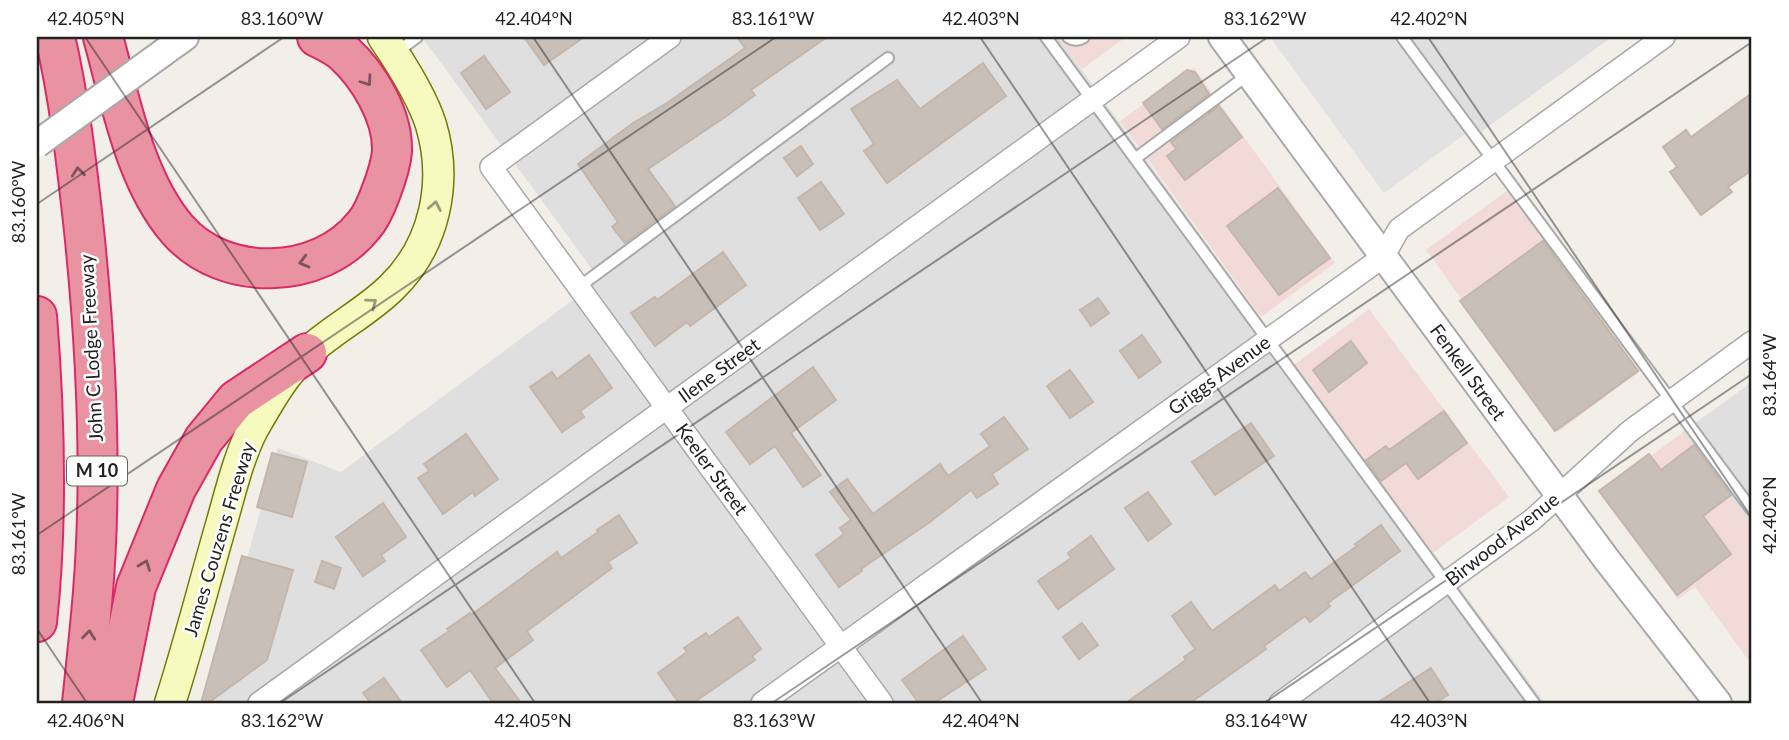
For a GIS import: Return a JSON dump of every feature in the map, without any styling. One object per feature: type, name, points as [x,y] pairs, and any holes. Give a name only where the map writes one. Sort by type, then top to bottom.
[{"type":"highway","name":"John C Lodge Freeway","points":[[55,37],[75,141],[92,310],[96,382],[97,489],[93,591],[82,703]]},
{"type":"highway","points":[[103,37],[136,154],[156,198],[176,228],[194,245],[218,260],[250,269],[276,269],[315,259],[341,247],[365,225],[387,176],[392,150],[388,124],[376,94],[343,52],[317,37]]},
{"type":"highway","name":"M 10","points":[[37,316],[43,452],[37,622]]},
{"type":"highway","points":[[113,703],[136,587],[176,489],[204,439],[236,400],[307,352]]},
{"type":"main road","name":"James Couzens Freeway","points":[[170,703],[232,490],[252,433],[272,396],[307,352],[391,289],[419,253],[433,216],[439,171],[431,125],[398,42]]},
{"type":"street","name":"Keeler Street","points":[[670,37],[491,167],[882,703]]},
{"type":"street","name":"Ilene Street","points":[[259,703],[1179,37]]},
{"type":"street","name":"Fenkell Street","points":[[1222,37],[1559,495],[1718,703]]},
{"type":"street","name":"Griggs Avenue","points":[[762,703],[1383,257],[1399,229],[1664,37]]},
{"type":"street","points":[[37,145],[175,44]]},
{"type":"street","name":"Birwood Avenue","points":[[1280,703],[1532,520],[1630,431],[1752,342]]},
{"type":"lane","points":[[1046,37],[1534,703]]},
{"type":"lane","points":[[1068,37],[1074,40],[1084,37]]},
{"type":"lane","points":[[1402,37],[1752,510]]},
{"type":"lane","points":[[579,287],[888,58]]},
{"type":"lane","points":[[1136,158],[1249,74]]},
{"type":"shaded area","points":[[422,37],[1058,37],[1294,365],[1545,703],[206,703],[278,448],[341,472],[600,280]]},
{"type":"shaded area","points":[[1058,37],[1126,37],[1082,69]]},
{"type":"shaded area","points":[[1270,37],[1393,37],[1465,134],[1384,193]]},
{"type":"shaded area","points":[[1411,37],[1612,37],[1481,132]]},
{"type":"shaded area","points":[[1194,68],[1335,263],[1261,317],[1120,121]]},
{"type":"shaded area","points":[[1508,190],[1640,371],[1558,432],[1426,250]]},
{"type":"shaded area","points":[[1369,309],[1509,497],[1433,553],[1294,365]]},
{"type":"shaded area","points":[[1752,382],[1752,527],[1683,432]]},
{"type":"shaded area","points":[[1683,432],[1752,527],[1752,665],[1695,587],[1678,599],[1600,494]]},
{"type":"building","points":[[524,37],[584,37],[544,65]]},
{"type":"building","points":[[737,37],[827,37],[751,90],[755,95],[728,115],[648,169],[675,206],[625,243],[612,227],[618,222],[578,164],[633,123],[667,103],[745,48]]},
{"type":"building","points":[[484,56],[510,92],[486,109],[461,73]]},
{"type":"building","points":[[983,63],[1006,96],[887,183],[864,151],[874,144],[851,109],[897,80],[920,109]]},
{"type":"building","points":[[1187,70],[1195,72],[1209,94],[1162,129],[1143,103]]},
{"type":"building","points":[[1752,93],[1752,170],[1728,187],[1732,192],[1701,215],[1670,172],[1677,167],[1663,147],[1686,130],[1691,137]]},
{"type":"building","points":[[1219,106],[1242,137],[1185,180],[1167,156],[1176,149],[1171,142]]},
{"type":"building","points":[[801,146],[813,164],[797,176],[784,158]]},
{"type":"building","points":[[821,182],[844,214],[820,230],[798,198]]},
{"type":"building","points":[[1278,188],[1330,258],[1279,295],[1227,226]]},
{"type":"building","points":[[1543,241],[1638,371],[1555,431],[1460,301]]},
{"type":"building","points":[[723,252],[746,285],[690,326],[687,322],[655,346],[631,313],[655,297],[657,300]]},
{"type":"building","points":[[1098,298],[1109,313],[1091,326],[1080,310]]},
{"type":"building","points":[[1142,335],[1161,362],[1139,378],[1120,351]]},
{"type":"building","points":[[1351,341],[1367,363],[1329,392],[1313,370]]},
{"type":"building","points":[[589,355],[612,388],[580,411],[584,417],[562,432],[530,387],[552,372],[557,379]]},
{"type":"building","points":[[813,367],[836,400],[791,433],[821,475],[803,487],[775,446],[750,464],[726,432]]},
{"type":"building","points":[[1070,370],[1093,402],[1070,418],[1047,386]]},
{"type":"building","points":[[1444,411],[1467,443],[1418,479],[1406,463],[1381,481],[1366,460],[1386,446],[1389,450]]},
{"type":"building","points":[[1004,417],[1028,449],[992,474],[998,484],[977,498],[971,490],[839,587],[816,555],[844,534],[840,528],[851,520],[830,492],[847,479],[873,514],[940,464],[948,476],[990,446],[981,434]]},
{"type":"building","points":[[1251,423],[1274,456],[1215,495],[1192,462]]},
{"type":"building","points":[[466,434],[498,479],[475,496],[473,492],[443,514],[418,478],[429,471],[424,464]]},
{"type":"building","points":[[1694,445],[1731,495],[1703,516],[1731,554],[1677,595],[1599,491],[1649,454],[1661,470]]},
{"type":"building","points":[[272,453],[307,462],[292,517],[257,507]]},
{"type":"building","points":[[1148,492],[1171,524],[1148,541],[1125,508]]},
{"type":"building","points":[[383,503],[406,537],[381,555],[385,561],[363,576],[336,537]]},
{"type":"building","points":[[619,515],[637,543],[608,562],[612,568],[527,631],[533,640],[495,668],[521,703],[493,703],[470,670],[447,687],[421,650],[557,552],[561,558]]},
{"type":"building","points":[[1381,525],[1400,551],[1328,603],[1330,606],[1310,622],[1305,616],[1264,646],[1266,649],[1190,703],[1126,703],[1186,660],[1184,657],[1195,649],[1172,616],[1191,602],[1212,631],[1275,585],[1279,591],[1305,572],[1311,579]]},
{"type":"building","points":[[1091,536],[1114,569],[1058,609],[1038,581],[1071,558],[1068,553]]},
{"type":"building","points":[[242,556],[293,570],[267,660],[208,703],[201,703]]},
{"type":"building","points":[[322,561],[341,568],[334,589],[315,582]]},
{"type":"building","points":[[738,617],[761,649],[752,656],[755,660],[693,703],[679,703],[658,673],[687,652],[684,648],[706,633],[709,637]]},
{"type":"building","points":[[1082,623],[1098,645],[1079,659],[1063,637]]},
{"type":"building","points":[[963,636],[986,669],[934,703],[919,703],[902,680]]},
{"type":"building","points":[[1431,668],[1448,695],[1435,703],[1377,703]]},
{"type":"building","points":[[384,678],[402,703],[371,703],[363,693]]}]
